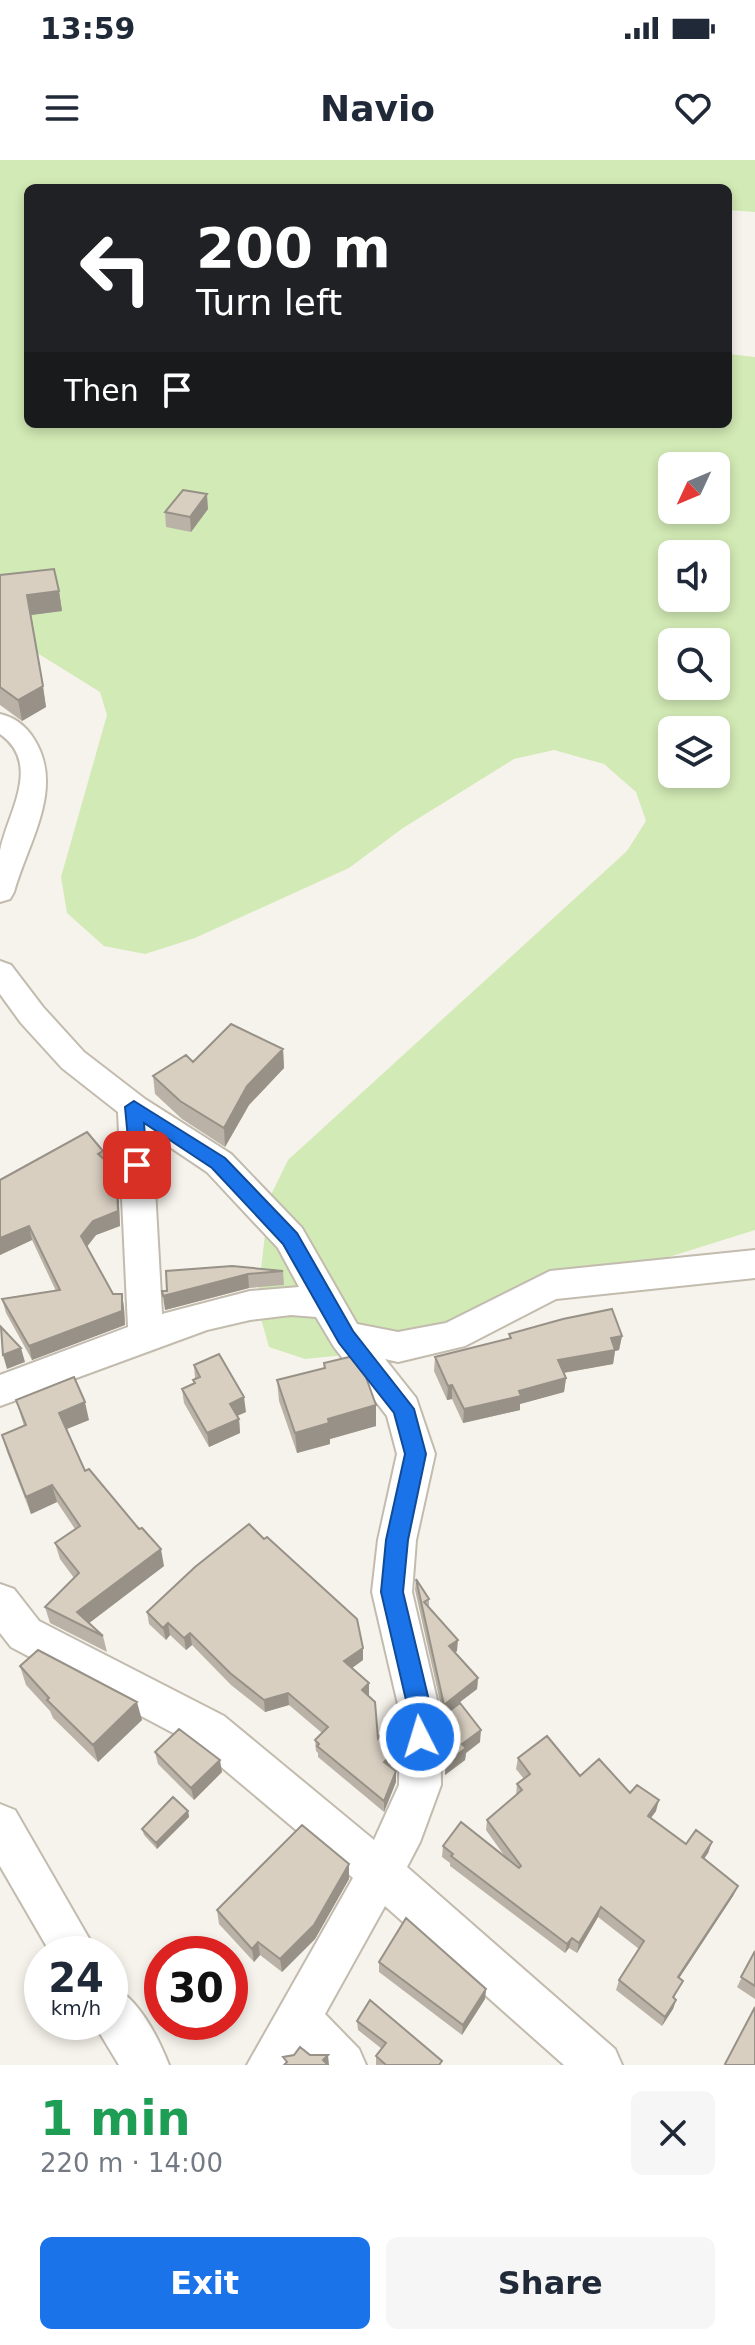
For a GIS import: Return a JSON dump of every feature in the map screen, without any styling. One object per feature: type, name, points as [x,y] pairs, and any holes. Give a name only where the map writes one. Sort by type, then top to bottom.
[{"type":"street","points":[[0,722],[20,737],[32,758],[35,785],[0,892]]},
{"type":"street","points":[[0,972],[32,1015],[73,1060],[134,1107],[219,1163],[290,1238],[346,1337],[403,1409],[416,1454],[397,1540],[392,1592],[420,1713],[420,1785],[405,1827],[270,2065]]},
{"type":"street","points":[[134,1107],[146,1337]]},
{"type":"street","points":[[346,1337],[398,1347],[453,1336],[550,1285],[755,1264]]},
{"type":"street","points":[[0,1391],[207,1314],[301,1298],[326,1303]]},
{"type":"street","points":[[0,1602],[25,1634],[209,1730],[380,1873],[599,2065]]},
{"type":"street","points":[[0,1825],[65,1936]]},
{"type":"street","points":[[297,2018],[343,2065]]},
{"type":"street","points":[[128,2036],[146,2065]]},
{"type":"green space","points":[[0,160],[755,160],[755,212],[732,210],[732,184],[24,184],[24,428],[732,428],[732,354],[755,357],[755,1230],[363,1353],[305,1359],[269,1347],[257,1305],[269,1199],[288,1160],[627,851],[646,821],[636,792],[604,764],[554,750],[514,759],[403,828],[349,868],[195,938],[145,954],[104,946],[67,913],[61,877],[107,715],[100,692],[26,646],[0,640]]},
{"type":"building","points":[[183,490],[207,494],[190,517],[165,512]]},
{"type":"building","points":[[54,569],[59,591],[27,595],[43,686],[18,700],[0,687],[0,575]]},
{"type":"building","points":[[231,1024],[283,1049],[247,1086],[224,1128],[180,1101],[153,1076],[186,1055],[193,1062]]},
{"type":"building","points":[[87,1132],[103,1151],[98,1154],[116,1170],[118,1211],[93,1221],[81,1236],[113,1294],[122,1294],[122,1311],[29,1346],[2,1299],[60,1290],[29,1226],[0,1238],[0,1180]]},
{"type":"building","points":[[232,1266],[283,1271],[248,1274],[163,1296],[162,1291],[167,1291],[166,1271]]},
{"type":"building","points":[[612,1309],[622,1336],[611,1338],[615,1350],[558,1360],[566,1378],[519,1391],[521,1396],[464,1409],[452,1385],[448,1386],[435,1357],[511,1338],[509,1334],[563,1319]]},
{"type":"building","points":[[1,1327],[21,1348],[3,1355]]},
{"type":"building","points":[[219,1354],[244,1397],[230,1404],[239,1419],[207,1433],[182,1389],[200,1377],[194,1365]]},
{"type":"building","points":[[353,1356],[363,1369],[376,1405],[328,1419],[329,1423],[295,1433],[277,1380],[325,1368],[324,1363]]},
{"type":"building","points":[[74,1377],[85,1402],[59,1413],[85,1471],[89,1469],[139,1529],[142,1528],[161,1549],[77,1612],[103,1636],[45,1607],[79,1573],[55,1543],[80,1526],[52,1485],[26,1497],[2,1435],[26,1425],[16,1400]]},
{"type":"building","points":[[249,1524],[357,1619],[363,1648],[344,1661],[369,1683],[362,1690],[375,1702],[378,1738],[387,1728],[397,1737],[397,1748],[384,1762],[396,1771],[384,1801],[317,1746],[319,1744],[315,1740],[328,1727],[288,1693],[264,1700],[230,1673],[190,1633],[184,1638],[168,1623],[163,1628],[147,1612],[195,1567]]},
{"type":"building","points":[[416,1579],[429,1599],[424,1602],[458,1640],[449,1646],[478,1678],[444,1705]]},
{"type":"building","points":[[38,1650],[137,1702],[93,1745],[47,1700],[49,1698],[20,1666]]},
{"type":"building","points":[[460,1703],[481,1730],[462,1744],[466,1748],[446,1763],[444,1715]]},
{"type":"building","points":[[179,1729],[220,1760],[191,1788],[155,1752]]},
{"type":"building","points":[[547,1736],[580,1776],[599,1759],[630,1793],[637,1785],[659,1800],[648,1816],[686,1844],[696,1830],[712,1842],[702,1857],[738,1886],[678,1977],[683,1981],[665,2017],[619,1980],[644,1941],[601,1907],[579,1943],[572,1938],[567,1944],[451,1856],[453,1854],[443,1846],[461,1822],[519,1868],[521,1866],[487,1820],[522,1790],[517,1784],[530,1774],[518,1758]]},
{"type":"building","points":[[173,1797],[188,1811],[156,1843],[142,1829]]},
{"type":"building","points":[[302,1825],[349,1864],[314,1925],[280,1959],[258,1942],[252,1949],[248,1945],[248,1936],[240,1936],[217,1910]]},
{"type":"building","points":[[406,1918],[486,1989],[463,2025],[379,1962]]},
{"type":"building","points":[[755,1951],[755,1986],[741,1977]]},
{"type":"building","points":[[370,2000],[442,2061],[439,2065],[386,2065],[376,2056],[386,2043],[357,2021]]},
{"type":"building","points":[[755,2007],[755,2065],[726,2065],[725,2064]]},
{"type":"building","points":[[300,2047],[310,2055],[328,2055],[323,2060],[328,2065],[284,2065],[287,2062],[283,2057],[294,2055]]},
{"type":"route","points":[[137,1165],[134,1107],[219,1163],[290,1238],[346,1337],[403,1409],[416,1454],[397,1540],[392,1592],[420,1713],[420,1737]]}]
